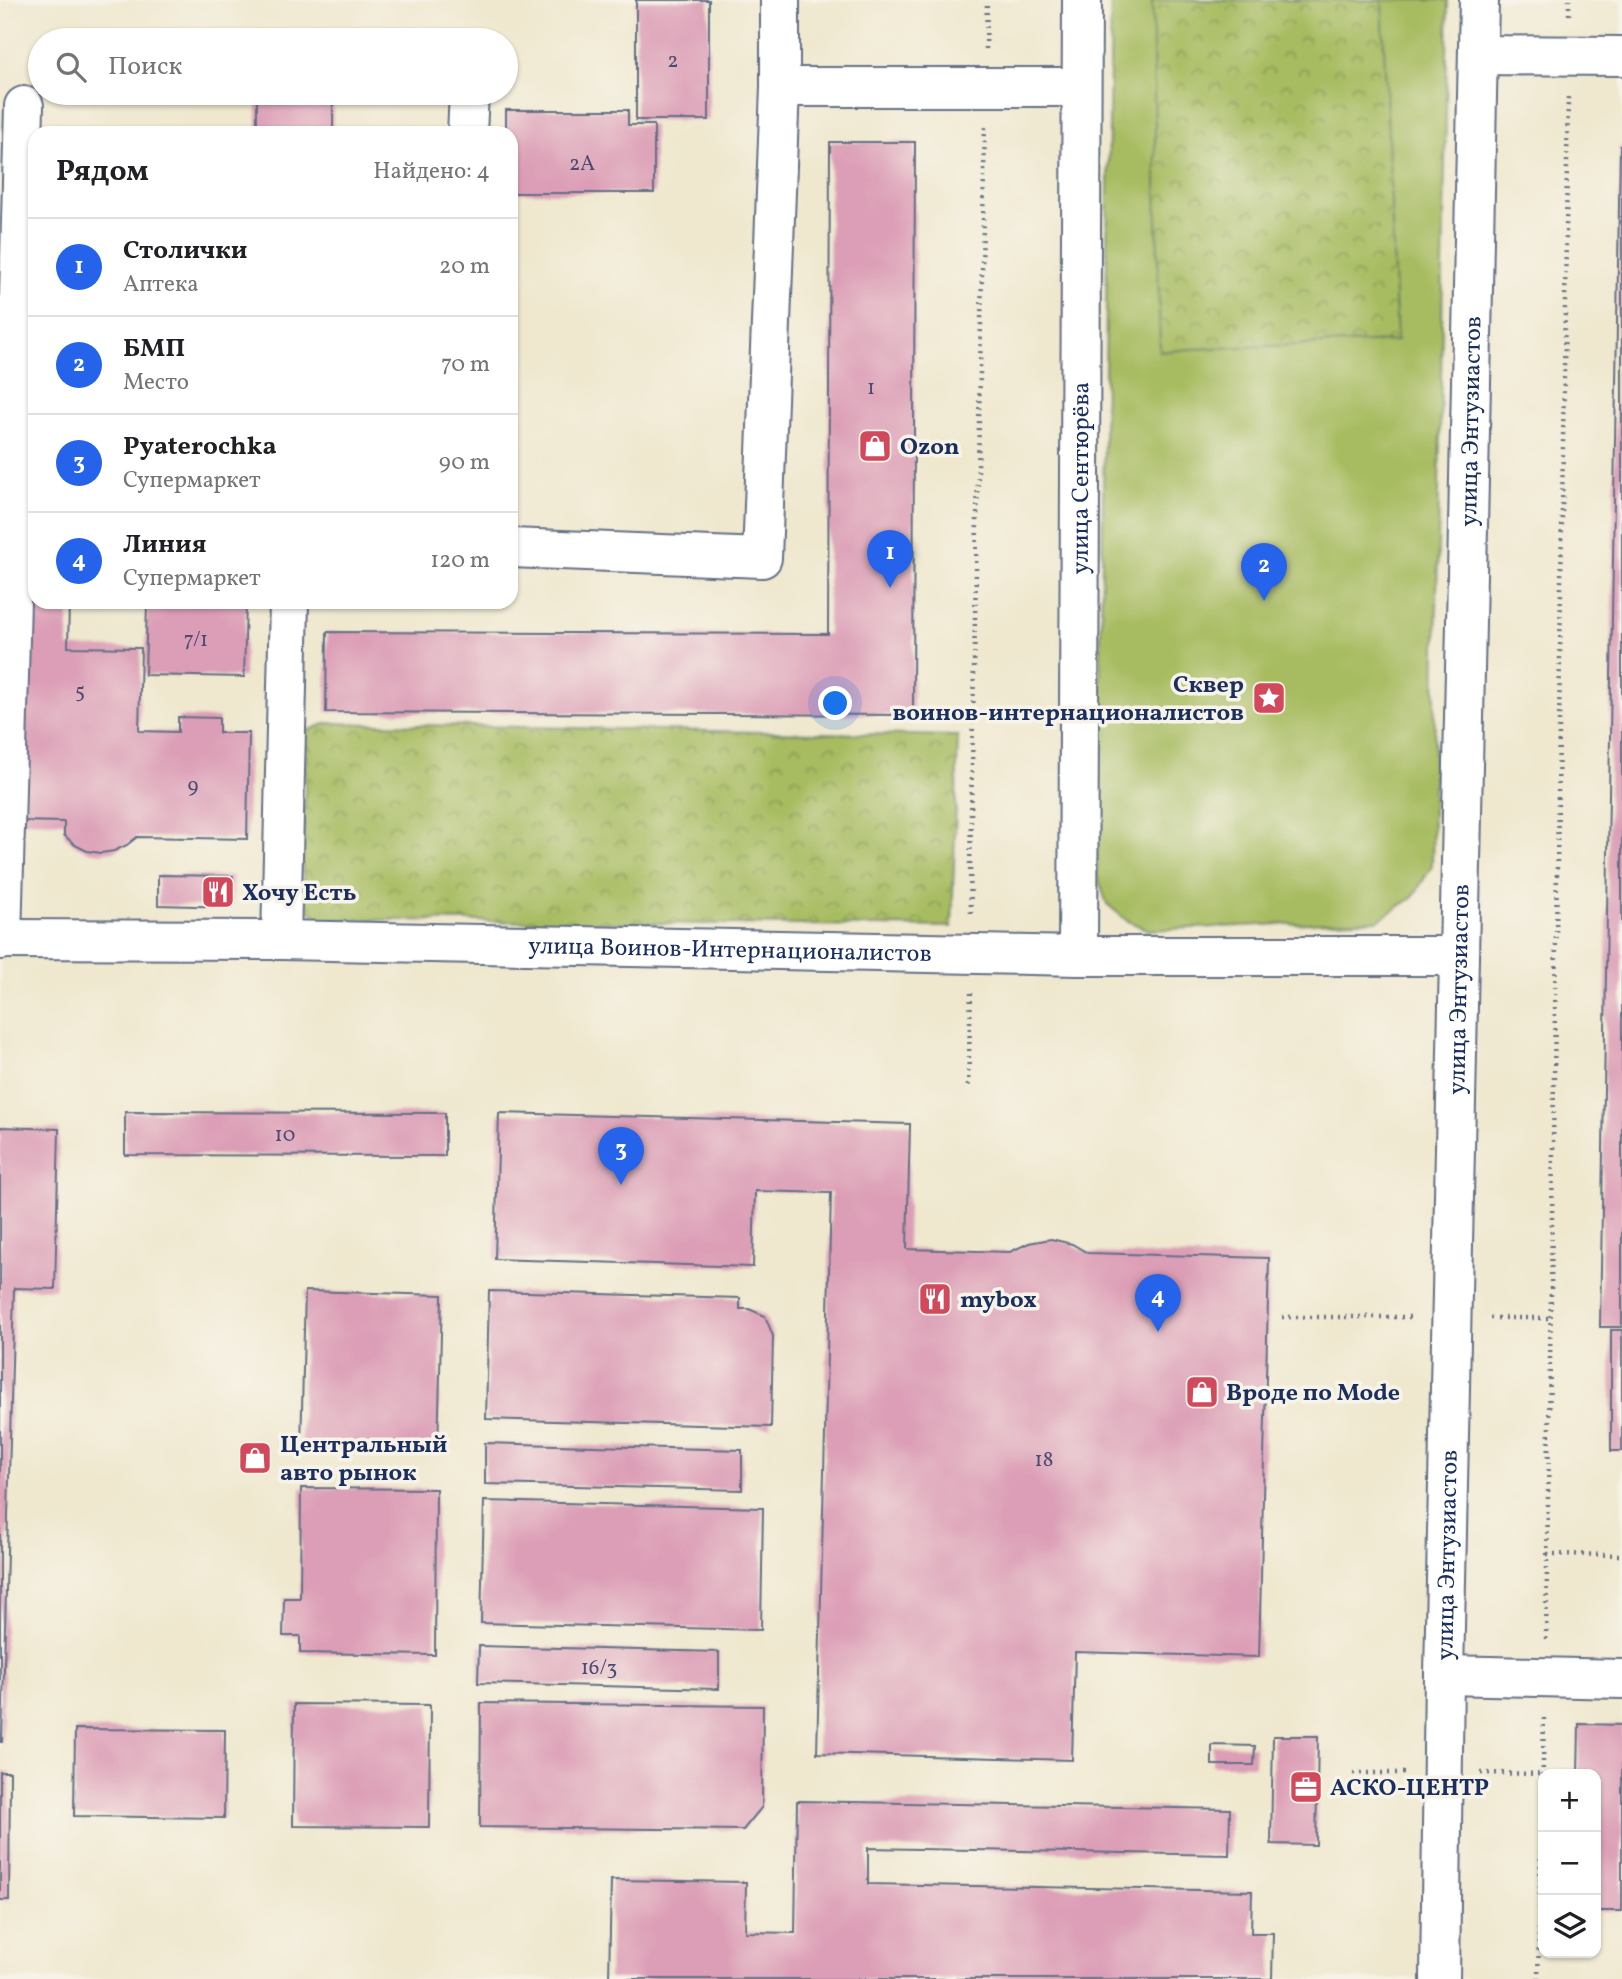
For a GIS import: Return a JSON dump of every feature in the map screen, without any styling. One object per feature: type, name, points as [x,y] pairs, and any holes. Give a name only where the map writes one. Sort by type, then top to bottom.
[{"type":"street","points":[[518,548],[762,558],[780,87],[780,0]]},
{"type":"street","name":"улица Сентюрёва","points":[[1078,956],[1083,0]]},
{"type":"street","name":"улица Энтузиастов","points":[[1440,1979],[1479,0]]},
{"type":"street","points":[[1478,55],[1622,56]]},
{"type":"street","points":[[780,87],[1081,87]]},
{"type":"street","points":[[467,126],[468,105]]},
{"type":"street","points":[[1,939],[24,106]]},
{"type":"street","points":[[281,940],[289,609]]},
{"type":"street","name":"улица Воинов-Интернационалистов","points":[[1,939],[281,940],[1078,956],[1459,956]]},
{"type":"street","points":[[1444,1675],[1622,1679]]},
{"type":"path","points":[[968,1086],[987,0]]},
{"type":"path","points":[[1538,1979],[1547,1554],[1569,0]]},
{"type":"path","points":[[1547,1554],[1622,1555]]},
{"type":"green space","points":[[1111,0],[1448,0],[1432,866],[1412,898],[1378,920],[1148,930],[1126,920],[1107,904],[1097,875]]},
{"type":"green space","points":[[1152,0],[1382,0],[1397,341],[1160,352]]},
{"type":"green space","points":[[327,723],[958,736],[952,927],[321,919],[308,910],[302,870],[307,731]]},
{"type":"building","points":[[636,0],[709,0],[709,120],[636,120]]},
{"type":"building","points":[[257,105],[333,105],[333,126],[257,126]]},
{"type":"building","points":[[506,110],[628,110],[628,125],[654,125],[654,193],[518,193],[518,126],[506,126]]},
{"type":"building","points":[[830,142],[915,142],[913,715],[326,712],[327,632],[828,634]]},
{"type":"building","points":[[1620,146],[1622,1327],[1600,1327]]},
{"type":"building","points":[[23,582],[28,582],[28,609],[69,609],[68,647],[141,648],[139,731],[178,732],[178,717],[219,718],[219,733],[249,733],[247,839],[137,837],[114,851],[101,853],[87,851],[75,845],[64,835],[64,822],[19,821]]},
{"type":"building","points":[[147,609],[246,609],[244,677],[145,675]]},
{"type":"building","points":[[158,875],[233,876],[232,907],[158,905]]},
{"type":"building","points":[[125,1112],[445,1113],[445,1156],[125,1155]]},
{"type":"building","points":[[499,1113],[910,1124],[907,1249],[1010,1252],[1029,1243],[1051,1239],[1072,1244],[1088,1253],[1269,1258],[1259,1657],[1075,1652],[1072,1760],[817,1753],[831,1193],[755,1191],[753,1267],[495,1259]]},
{"type":"building","points":[[0,1127],[59,1129],[55,1289],[14,1288],[2,1742],[0,1742]]},
{"type":"building","points":[[305,1291],[442,1295],[438,1451],[301,1448]]},
{"type":"building","points":[[489,1291],[740,1298],[740,1309],[749,1309],[765,1316],[773,1336],[771,1427],[486,1419]]},
{"type":"building","points":[[1611,1330],[1622,1330],[1622,1451],[1611,1451]]},
{"type":"building","points":[[485,1443],[742,1450],[742,1490],[485,1484]]},
{"type":"building","points":[[301,1488],[436,1489],[435,1655],[300,1653],[300,1636],[283,1636],[284,1598],[300,1598]]},
{"type":"building","points":[[484,1501],[763,1508],[761,1630],[481,1623]]},
{"type":"building","points":[[479,1646],[719,1652],[719,1689],[478,1683]]},
{"type":"building","points":[[481,1703],[763,1706],[762,1807],[743,1830],[480,1827]]},
{"type":"building","points":[[294,1704],[430,1705],[429,1827],[293,1826]]},
{"type":"building","points":[[1579,1724],[1622,1725],[1622,1911],[1601,1911],[1601,1769],[1578,1769]]},
{"type":"building","points":[[75,1729],[225,1730],[224,1818],[74,1816]]},
{"type":"building","points":[[1273,1736],[1318,1736],[1316,1845],[1271,1844]]},
{"type":"building","points":[[1212,1745],[1255,1746],[1254,1765],[1212,1765]]},
{"type":"building","points":[[0,1772],[10,1772],[9,1900],[0,1900]]},
{"type":"building","points":[[797,1801],[1230,1809],[1229,1855],[868,1848],[868,1884],[1252,1891],[1251,1933],[1273,1933],[1272,1979],[609,1979],[611,1880],[746,1882],[745,1932],[795,1933]]},
{"type":"place","name":"Ozon","points":[[875,446]]},
{"type":"place","name":"Столички","points":[[890,588]]},
{"type":"place","name":"БМП","points":[[1264,601]]},
{"type":"place","name":"Сквер воинов-интернационалистов","points":[[1269,698]]},
{"type":"place","name":"Хочу Есть","points":[[218,892]]},
{"type":"place","name":"Pyaterochka","points":[[621,1185]]},
{"type":"place","name":"mybox","points":[[935,1299]]},
{"type":"place","name":"Линия","points":[[1158,1332]]},
{"type":"place","name":"Вроде по Mode","points":[[1202,1392]]},
{"type":"place","name":"Центральный авто рынок","points":[[255,1458]]},
{"type":"place","name":"АСКО-ЦЕНТР","points":[[1306,1787]]}]
